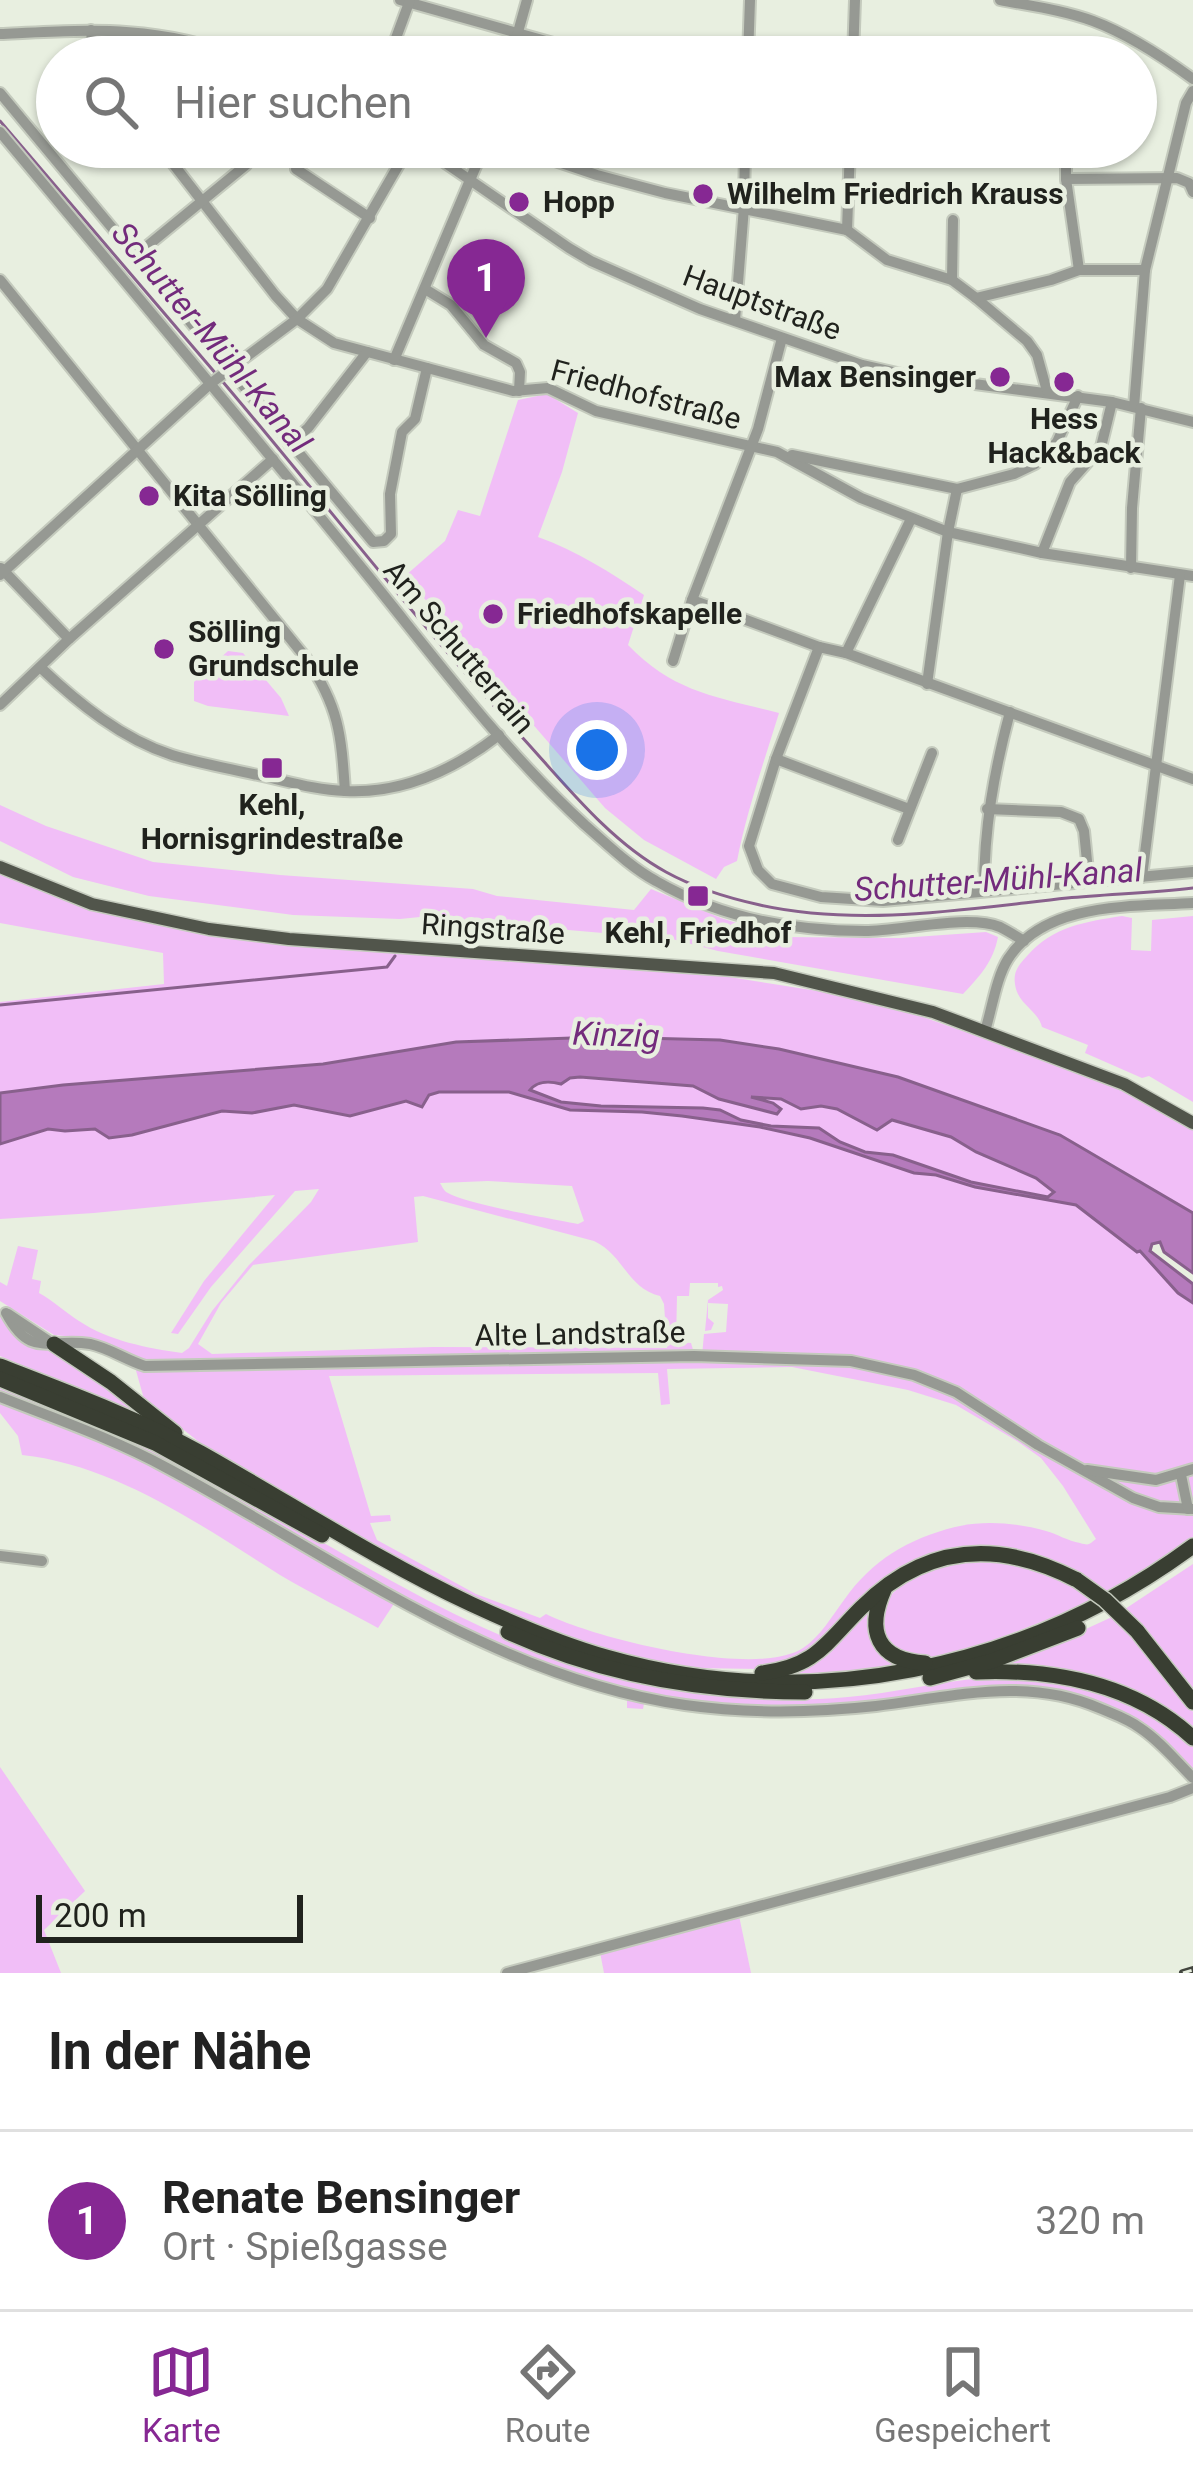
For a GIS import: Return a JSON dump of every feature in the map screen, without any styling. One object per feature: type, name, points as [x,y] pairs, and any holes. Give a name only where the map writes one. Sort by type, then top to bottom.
[{"type":"highway","points":[[84,1343],[79,1353],[90,1367]]},
{"type":"highway","points":[[54,1344],[196,1450]]},
{"type":"highway","points":[[0,1366],[196,1450],[421,1579],[526,1628],[606,1657],[711,1677],[809,1682],[870,1678],[1031,1648],[1097,1618],[1193,1558]]},
{"type":"highway","points":[[0,1378],[155,1443],[523,1639],[603,1667],[673,1683],[763,1692],[850,1690],[939,1667],[1070,1620],[1193,1546]]},
{"type":"highway","points":[[711,1677],[799,1665],[820,1652],[862,1606],[916,1567],[978,1553],[1001,1554],[1033,1561],[1077,1580],[1105,1600],[1137,1631],[1193,1702]]},
{"type":"highway","points":[[886,1587],[874,1616],[878,1639],[898,1658],[939,1667],[1032,1672],[1088,1681],[1164,1715],[1193,1738]]},
{"type":"main road","name":"Ringstraße","points":[[0,867],[92,904],[209,929],[289,939],[774,973],[933,1012],[1124,1084],[1193,1123]]},
{"type":"street","points":[[517,36],[526,0]]},
{"type":"street","points":[[749,36],[751,0]]},
{"type":"street","points":[[854,36],[855,0]]},
{"type":"street","points":[[1000,0],[1044,4],[1123,36]]},
{"type":"street","points":[[395,36],[406,1],[532,36]]},
{"type":"street","points":[[0,34],[91,30],[167,36]]},
{"type":"street","points":[[91,30],[91,36]]},
{"type":"street","points":[[1157,57],[1193,79]]},
{"type":"street","points":[[1131,568],[1145,270],[1193,91]]},
{"type":"street","points":[[0,93],[36,136]]},
{"type":"street","name":"Am Schutterrain","points":[[0,132],[219,377],[273,459],[499,736],[604,842],[651,879],[695,901],[777,926],[864,931],[979,922],[998,926],[1024,941]]},
{"type":"street","points":[[63,168],[136,256],[219,377],[289,444],[369,540],[383,541],[391,534],[389,494],[403,432],[415,418],[428,368]]},
{"type":"street","name":"Friedhofstraße","points":[[176,168],[297,319],[334,343],[519,392],[548,388],[596,411],[777,452],[861,498],[948,532],[1042,553],[1186,575]]},
{"type":"street","points":[[136,256],[242,168]]},
{"type":"street","points":[[69,640],[1,571],[219,377],[297,319],[327,290],[397,168]]},
{"type":"street","name":"Hauptstraße","points":[[452,168],[591,261],[700,309],[782,338],[884,371],[1078,396],[1193,422]]},
{"type":"street","points":[[394,360],[474,168]]},
{"type":"street","points":[[576,168],[665,194],[847,230],[887,260],[952,280],[976,298],[1028,341],[1047,391]]},
{"type":"street","points":[[735,320],[745,168]]},
{"type":"street","points":[[847,230],[849,168]]},
{"type":"street","points":[[1066,168],[1079,270]]},
{"type":"street","points":[[296,169],[370,218]]},
{"type":"street","points":[[1066,179],[1169,177],[1184,180],[1193,192]]},
{"type":"street","points":[[952,280],[953,220]]},
{"type":"street","points":[[976,298],[1079,270],[1145,270]]},
{"type":"street","points":[[0,280],[291,637],[330,697],[341,740],[344,791]]},
{"type":"street","points":[[425,290],[451,304],[484,345],[516,363],[519,392]]},
{"type":"street","points":[[673,662],[758,429],[782,338]]},
{"type":"street","points":[[289,444],[308,428],[367,352]]},
{"type":"street","points":[[777,452],[956,489],[1035,464],[1057,442],[1078,396]]},
{"type":"street","points":[[1042,553],[1070,482],[1101,447],[1112,402]]},
{"type":"street","points":[[0,705],[273,459]]},
{"type":"street","points":[[927,684],[956,489]]},
{"type":"street","points":[[846,653],[911,519]]},
{"type":"street","points":[[1142,877],[1186,575]]},
{"type":"street","points":[[692,600],[1193,779]]},
{"type":"street","points":[[819,646],[749,846],[758,870],[772,884],[821,897],[868,901],[1193,872]]},
{"type":"street","points":[[41,668],[99,715],[149,746],[344,791],[425,779],[499,736]]},
{"type":"street","points":[[984,891],[987,809],[1010,712]]},
{"type":"street","points":[[898,840],[932,753]]},
{"type":"street","points":[[776,759],[909,809]]},
{"type":"street","points":[[987,809],[1061,812],[1078,819],[1084,830],[1088,880]]},
{"type":"street","points":[[986,1031],[1004,966],[1024,941],[1049,924],[1069,916],[1193,903]]},
{"type":"street","points":[[3,1311],[27,1340],[39,1346],[54,1344]]},
{"type":"street","name":"Alte Landstraße","points":[[54,1344],[98,1346],[145,1366],[694,1356],[851,1361],[914,1375],[956,1392],[1037,1445],[1133,1498],[1160,1507],[1191,1509]]},
{"type":"street","points":[[0,1397],[138,1453],[452,1627],[577,1680],[640,1697],[759,1712],[818,1712],[983,1690],[1038,1690],[1083,1701],[1140,1728],[1193,1778]]},
{"type":"street","points":[[1084,1470],[1156,1480],[1187,1472],[1191,1509]]},
{"type":"street","points":[[0,1556],[42,1561]]},
{"type":"street","points":[[507,1973],[1149,1803],[1193,1787]]},
{"type":"shaded area","points":[[547,394],[578,413],[538,537],[644,595],[628,645],[662,674],[698,691],[779,713],[737,861],[724,867],[716,879],[644,840],[605,808],[405,576],[445,541],[458,510],[480,516],[518,400]]},
{"type":"shaded area","points":[[228,651],[243,653],[281,698],[289,716],[194,701],[194,682]]},
{"type":"shaded area","points":[[0,805],[46,826],[153,862],[473,889],[497,896],[634,910],[651,889],[780,937],[900,938],[986,932],[998,937],[989,961],[963,994],[672,939],[420,917],[293,915],[149,896],[73,877],[0,841]]},
{"type":"shaded area","points":[[0,871],[154,923],[704,973],[843,995],[923,1017],[1065,1067],[1127,1093],[1193,1130],[1193,1213],[1112,1164],[989,1109],[898,1077],[779,1049],[533,1038],[456,1042],[323,1064],[0,1093],[0,1002],[164,984],[163,953],[0,923]]},
{"type":"shaded area","points":[[1193,916],[1193,1102],[1149,1076],[1142,1078],[1085,1053],[1088,1045],[1042,1027],[1016,989],[1018,967],[1048,938],[1083,923],[1132,918],[1131,950],[1151,951],[1152,920]]},
{"type":"shaded area","points":[[600,1037],[720,1040],[898,1077],[1060,1135],[1193,1213],[1193,1273],[1164,1252],[1160,1242],[1152,1244],[1150,1251],[1193,1284],[1193,1303],[1140,1251],[1076,1205],[914,1173],[810,1138],[760,1127],[642,1112],[570,1110],[509,1092],[439,1092],[429,1095],[422,1107],[406,1101],[350,1116],[294,1105],[252,1113],[222,1111],[132,1135],[109,1138],[95,1129],[48,1129],[0,1144],[0,1093],[323,1064],[456,1042]],"holes":[[[580,1077],[693,1086],[719,1099],[777,1114],[781,1109],[773,1103],[751,1097],[781,1099],[801,1109],[837,1109],[877,1130],[892,1120],[951,1137],[1036,1178],[1054,1192],[1048,1197],[971,1182],[893,1155],[865,1152],[819,1128],[771,1126],[703,1108],[561,1102],[530,1090],[540,1083],[561,1084]]]},
{"type":"shaded area","points":[[580,1077],[693,1086],[762,1111],[736,1095],[782,1099],[809,1109],[837,1109],[877,1130],[892,1120],[951,1137],[1055,1192],[1048,1197],[971,1182],[893,1155],[865,1152],[819,1128],[771,1126],[703,1108],[583,1104],[529,1090],[540,1083],[560,1084]]},
{"type":"shaded area","points":[[509,1092],[570,1110],[642,1112],[760,1127],[810,1138],[914,1173],[1076,1205],[1139,1250],[1193,1303],[1193,1539],[1108,1595],[1049,1559],[1024,1551],[931,1557],[805,1656],[762,1669],[692,1668],[585,1646],[460,1595],[203,1445],[144,1399],[135,1367],[86,1338],[54,1335],[0,1301],[0,1282],[7,1286],[18,1246],[38,1250],[32,1279],[41,1281],[39,1293],[103,1334],[182,1353],[249,1265],[319,1189],[295,1191],[211,1287],[178,1334],[171,1333],[204,1281],[275,1195],[0,1219],[0,1144],[49,1129],[132,1135],[222,1111],[252,1113],[294,1105],[350,1116],[407,1101],[422,1107],[429,1095]],"holes":[[[440,1183],[572,1186],[584,1221],[578,1224],[468,1201],[445,1191]],[[414,1197],[594,1241],[640,1286],[660,1296],[667,1348],[433,1347],[212,1354],[198,1344],[221,1303],[253,1265],[418,1242]],[[690,1283],[722,1286],[708,1300],[705,1331],[714,1323],[708,1318],[708,1303],[728,1304],[726,1332],[704,1334],[702,1356],[695,1356],[691,1343],[676,1342],[677,1296],[689,1296]],[[792,1367],[908,1390],[956,1405],[1041,1458],[1096,1539],[1086,1544],[1012,1524],[955,1527],[922,1538],[879,1562],[803,1648],[750,1659],[675,1652],[600,1634],[546,1614],[540,1618],[476,1594],[377,1540],[370,1523],[391,1521],[390,1515],[371,1516],[329,1376],[658,1373],[661,1405],[670,1404],[667,1369]]]},
{"type":"shaded area","points":[[0,1316],[25,1343],[61,1351],[149,1419],[0,1356]]},
{"type":"shaded area","points":[[0,1388],[151,1448],[422,1597],[537,1650],[596,1671],[681,1691],[777,1700],[848,1697],[983,1678],[1040,1678],[1094,1690],[1170,1727],[1193,1744],[1193,1774],[1141,1727],[1038,1690],[759,1711],[645,1698],[643,1709],[627,1708],[627,1693],[577,1679],[397,1599],[378,1628],[157,1500],[91,1471],[22,1455],[18,1436],[0,1413]]},
{"type":"shaded area","points":[[976,1561],[1039,1570],[1095,1601],[979,1646],[930,1658],[919,1659],[888,1645],[882,1624],[892,1594],[921,1575]]},
{"type":"shaded area","points":[[1193,1564],[1193,1692],[1125,1609]]},
{"type":"shaded area","points":[[875,1600],[869,1618],[900,1666],[792,1677],[828,1655]]},
{"type":"shaded area","points":[[1112,1617],[1152,1657],[1193,1712],[1193,1731],[1145,1698],[998,1664]]},
{"type":"shaded area","points":[[0,1767],[85,1891],[44,1930],[61,1973],[0,1973]]},
{"type":"shaded area","points":[[738,1911],[751,1973],[604,1973],[599,1947]]},
{"type":"waterway","name":"Schutter-Mühl-Kanal","points":[[0,121],[36,163]]},
{"type":"waterway","name":"Schutter-Mühl-Kanal","points":[[40,168],[217,375]]},
{"type":"waterway","name":"Schutter-Mühl-Kanal","points":[[223,382],[571,792],[606,828],[666,872],[748,902],[836,915],[913,914],[1193,888]]},
{"type":"waterway","points":[[0,1005],[387,967],[395,956]]},
{"type":"railway","points":[[1183,1973],[1193,1970]]},
{"type":"place","name":"Wilhelm Friedrich Krauss","points":[[703,194]]},
{"type":"place","name":"Hopp","points":[[519,202]]},
{"type":"place","name":"Renate Bensinger","points":[[486,338]]},
{"type":"place","name":"Max Bensinger","points":[[1000,377]]},
{"type":"place","name":"Hess Hack&back","points":[[1064,382]]},
{"type":"place","name":"Kita Sölling","points":[[149,496]]},
{"type":"place","name":"Friedhofskapelle","points":[[493,614]]},
{"type":"place","name":"Sölling Grundschule","points":[[164,649]]},
{"type":"place","name":"Kehl, Hornisgrindestraße","points":[[272,768]]},
{"type":"place","name":"Kehl, Friedhof","points":[[698,896]]},
{"type":"water label","name":"Kinzig","points":[[616,1034]]}]
